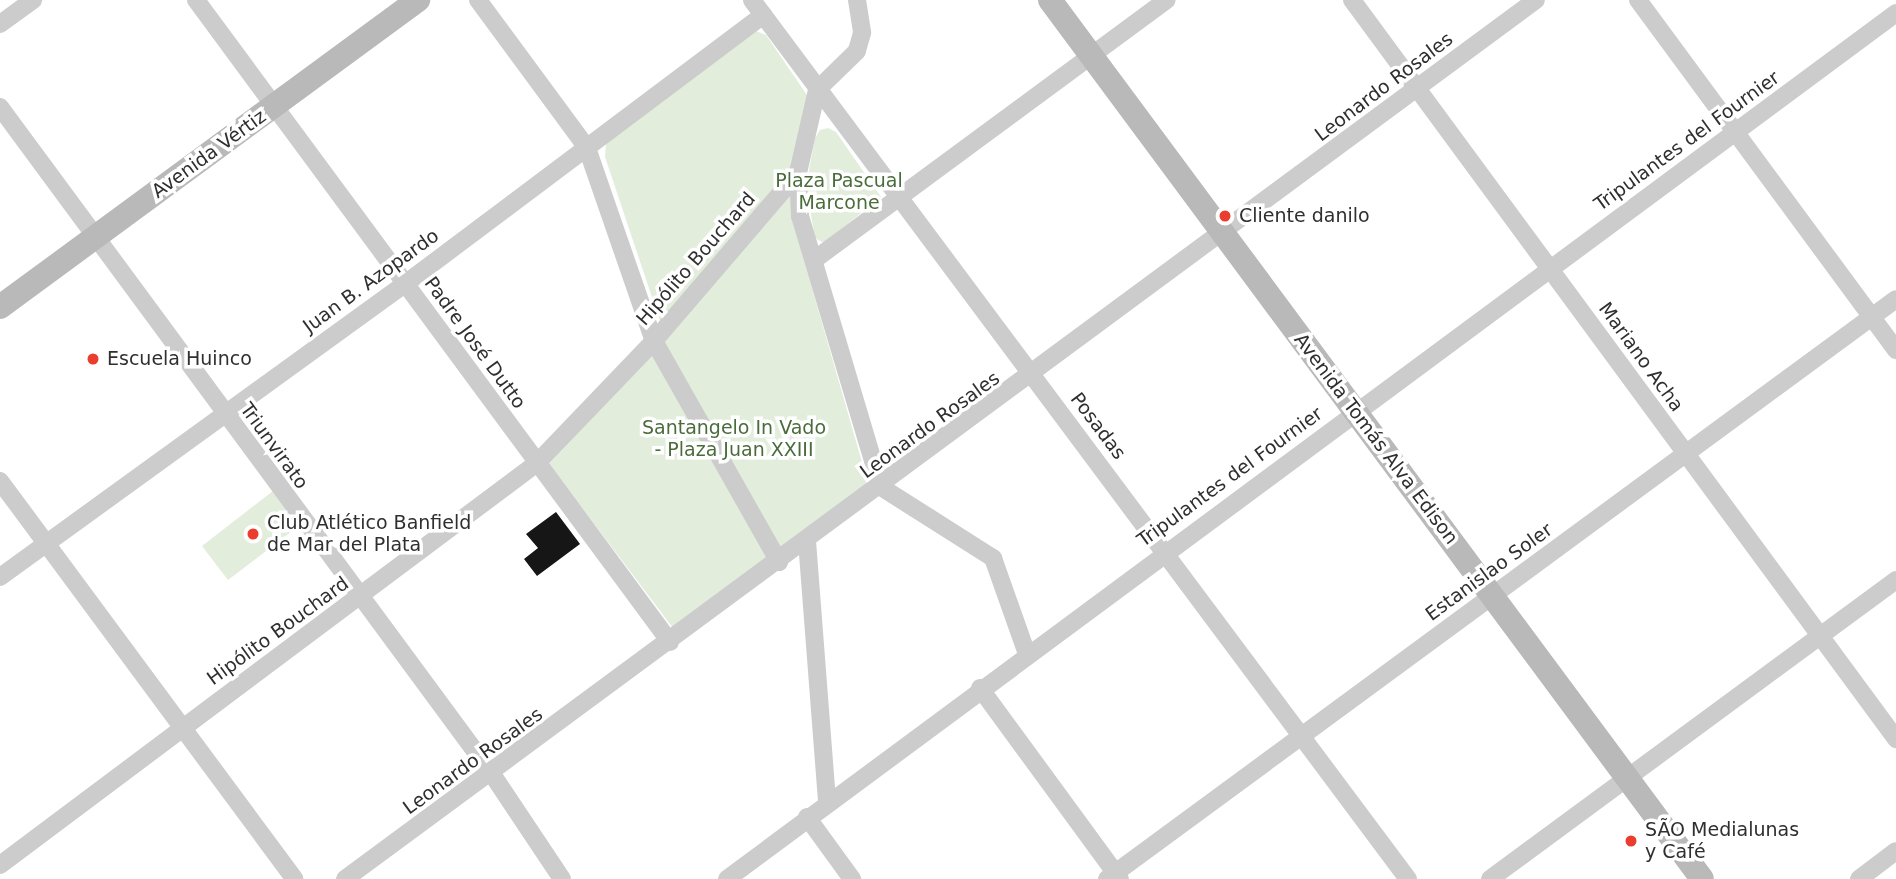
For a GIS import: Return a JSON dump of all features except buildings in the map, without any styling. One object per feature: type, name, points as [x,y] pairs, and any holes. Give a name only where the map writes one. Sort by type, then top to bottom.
[{"type":"main road","name":"Avenida Vértiz","points":[[0,307],[418,0]]},
{"type":"main road","name":"Avenida Tomás Alva Edison","points":[[1050,0],[1702,879]]},
{"type":"street","points":[[0,24],[33,0]]},
{"type":"street","name":"Padre José Dutto","points":[[196,0],[670,642]]},
{"type":"street","points":[[478,0],[587,148],[654,341],[779,562]]},
{"type":"street","points":[[857,0],[862,33],[857,51],[817,90],[798,173],[800,216],[881,487],[993,558],[1002,571],[1027,654]]},
{"type":"street","points":[[814,260],[1167,0]]},
{"type":"street","name":"Mariano Acha","points":[[1352,0],[1896,739]]},
{"type":"street","name":"Leonardo Rosales","points":[[345,879],[492,774],[1033,375],[1536,0]]},
{"type":"street","points":[[1638,0],[1896,350]]},
{"type":"street","name":"Juan B. Azopardo","points":[[0,577],[223,411],[405,284],[587,148],[758,7]]},
{"type":"street","name":"Posadas","points":[[758,7],[817,90],[1166,551],[1408,879]]},
{"type":"street","name":"Tripulantes del Fournier","points":[[727,879],[827,800],[1896,13]]},
{"type":"street","name":"Triunvirato","points":[[0,107],[492,774],[562,879]]},
{"type":"street","name":"Hipólito Bouchard","points":[[0,865],[537,463],[654,341],[798,173]]},
{"type":"street","name":"Estanislao Soler","points":[[1114,877],[1302,735],[1896,299]]},
{"type":"street","points":[[0,481],[294,879]]},
{"type":"street","points":[[807,541],[827,800]]},
{"type":"street","points":[[1490,879],[1896,580]]},
{"type":"street","points":[[980,688],[1114,877]]},
{"type":"street","points":[[807,817],[852,879]]},
{"type":"street","points":[[1859,879],[1896,852]]},
{"type":"street","points":[[0,865],[11,879]]},
{"type":"green space","name":"Santangelo In Vado - Plaza Juan XXIII","points":[[756,31],[766,35],[807,95],[790,187],[793,222],[868,483],[673,628],[549,464],[666,339],[605,157],[606,143]]},
{"type":"green space","name":"Plaza Pascual Marcone","points":[[828,128],[836,132],[881,197],[824,243],[815,238],[806,186],[815,138],[820,130]]},
{"type":"green space","name":"Club Atlético Banfield de Mar del Plata","points":[[278,487],[304,522],[228,580],[202,546]]},
{"type":"place","name":"Cliente danilo","points":[[1225,216]]},
{"type":"place","name":"Escuela Huinco","points":[[93,359]]},
{"type":"place","name":"Club Atlético Banfield de Mar del Plata","points":[[253,534]]},
{"type":"place","name":"SÃO Medialunas y Café","points":[[1631,841]]}]
